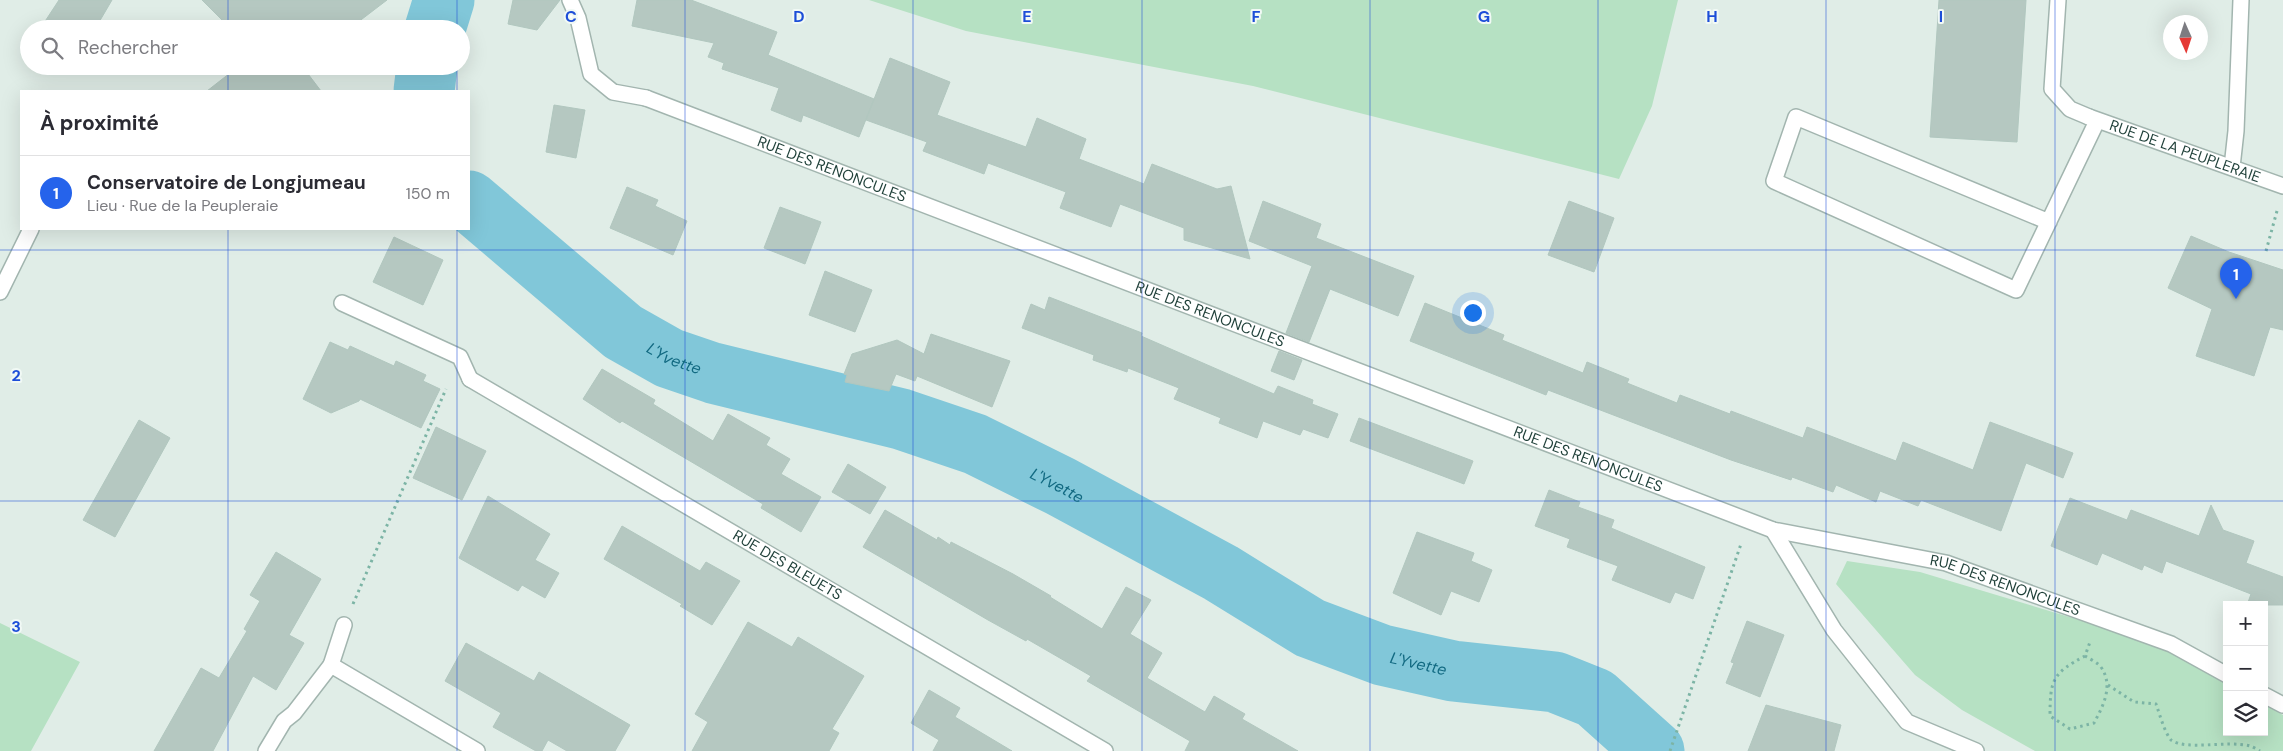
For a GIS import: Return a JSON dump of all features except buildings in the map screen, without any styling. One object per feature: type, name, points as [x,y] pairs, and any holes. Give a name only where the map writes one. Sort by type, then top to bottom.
[{"type":"street","name":"RUE DES RENONCULES","points":[[570,0],[578,18],[591,74],[613,92],[646,98],[1773,530],[1946,563],[2171,644],[2223,672]]},
{"type":"street","name":"RUE DE LA PEUPLERAIE","points":[[2058,0],[2052,89],[2070,108],[2093,119],[2283,186]]},
{"type":"street","points":[[2232,167],[2236,131],[2241,0]]},
{"type":"street","points":[[2049,222],[1796,117],[1774,181],[2016,290],[2049,222],[2093,119]]},
{"type":"street","points":[[0,292],[31,230]]},
{"type":"street","points":[[342,303],[460,357]]},
{"type":"street","name":"RUE DES BLEUETS","points":[[460,357],[470,379],[1105,751]]},
{"type":"street","points":[[1773,530],[1834,630],[1907,722],[1976,751]]},
{"type":"street","points":[[266,751],[284,721],[294,713],[332,665],[344,625]]},
{"type":"street","points":[[332,665],[477,751]]},
{"type":"street","points":[[2268,697],[2283,705]]},
{"type":"path","points":[[2266,251],[2278,208]]},
{"type":"path","points":[[344,625],[460,357]]},
{"type":"path","points":[[1670,751],[1750,521]]},
{"type":"path","points":[[2085,656],[2101,667],[2108,686],[2105,703],[2094,723],[2070,729],[2050,716],[2050,690],[2062,668],[2085,656],[2097,617]]},
{"type":"path","points":[[2108,686],[2134,702],[2156,704],[2171,741],[2182,749],[2199,750],[2232,745],[2250,746],[2260,751]]},
{"type":"green space","points":[[869,0],[1678,0],[1652,106],[1619,179],[1253,86],[966,31]]},
{"type":"green space","points":[[1847,561],[1920,572],[2166,646],[2223,680],[2223,736],[2268,736],[2268,706],[2283,715],[2283,751],[2035,751],[1962,710],[1915,675],[1836,584]]},
{"type":"green space","points":[[0,623],[80,662],[31,751],[0,751]]},
{"type":"waterway","name":"L'Yvette","points":[[438,20],[444,0]]},
{"type":"waterway","name":"L'Yvette","points":[[424,90],[426,75]]},
{"type":"waterway","name":"L'Yvette","points":[[470,202],[623,332],[669,358],[713,373],[901,419],[975,444],[1060,486],[1221,573],[1310,628],[1382,655],[1453,671],[1555,682],[1595,698],[1654,751]]},
{"type":"place","name":"Conservatoire de Longjumeau","points":[[2236,299]]}]
